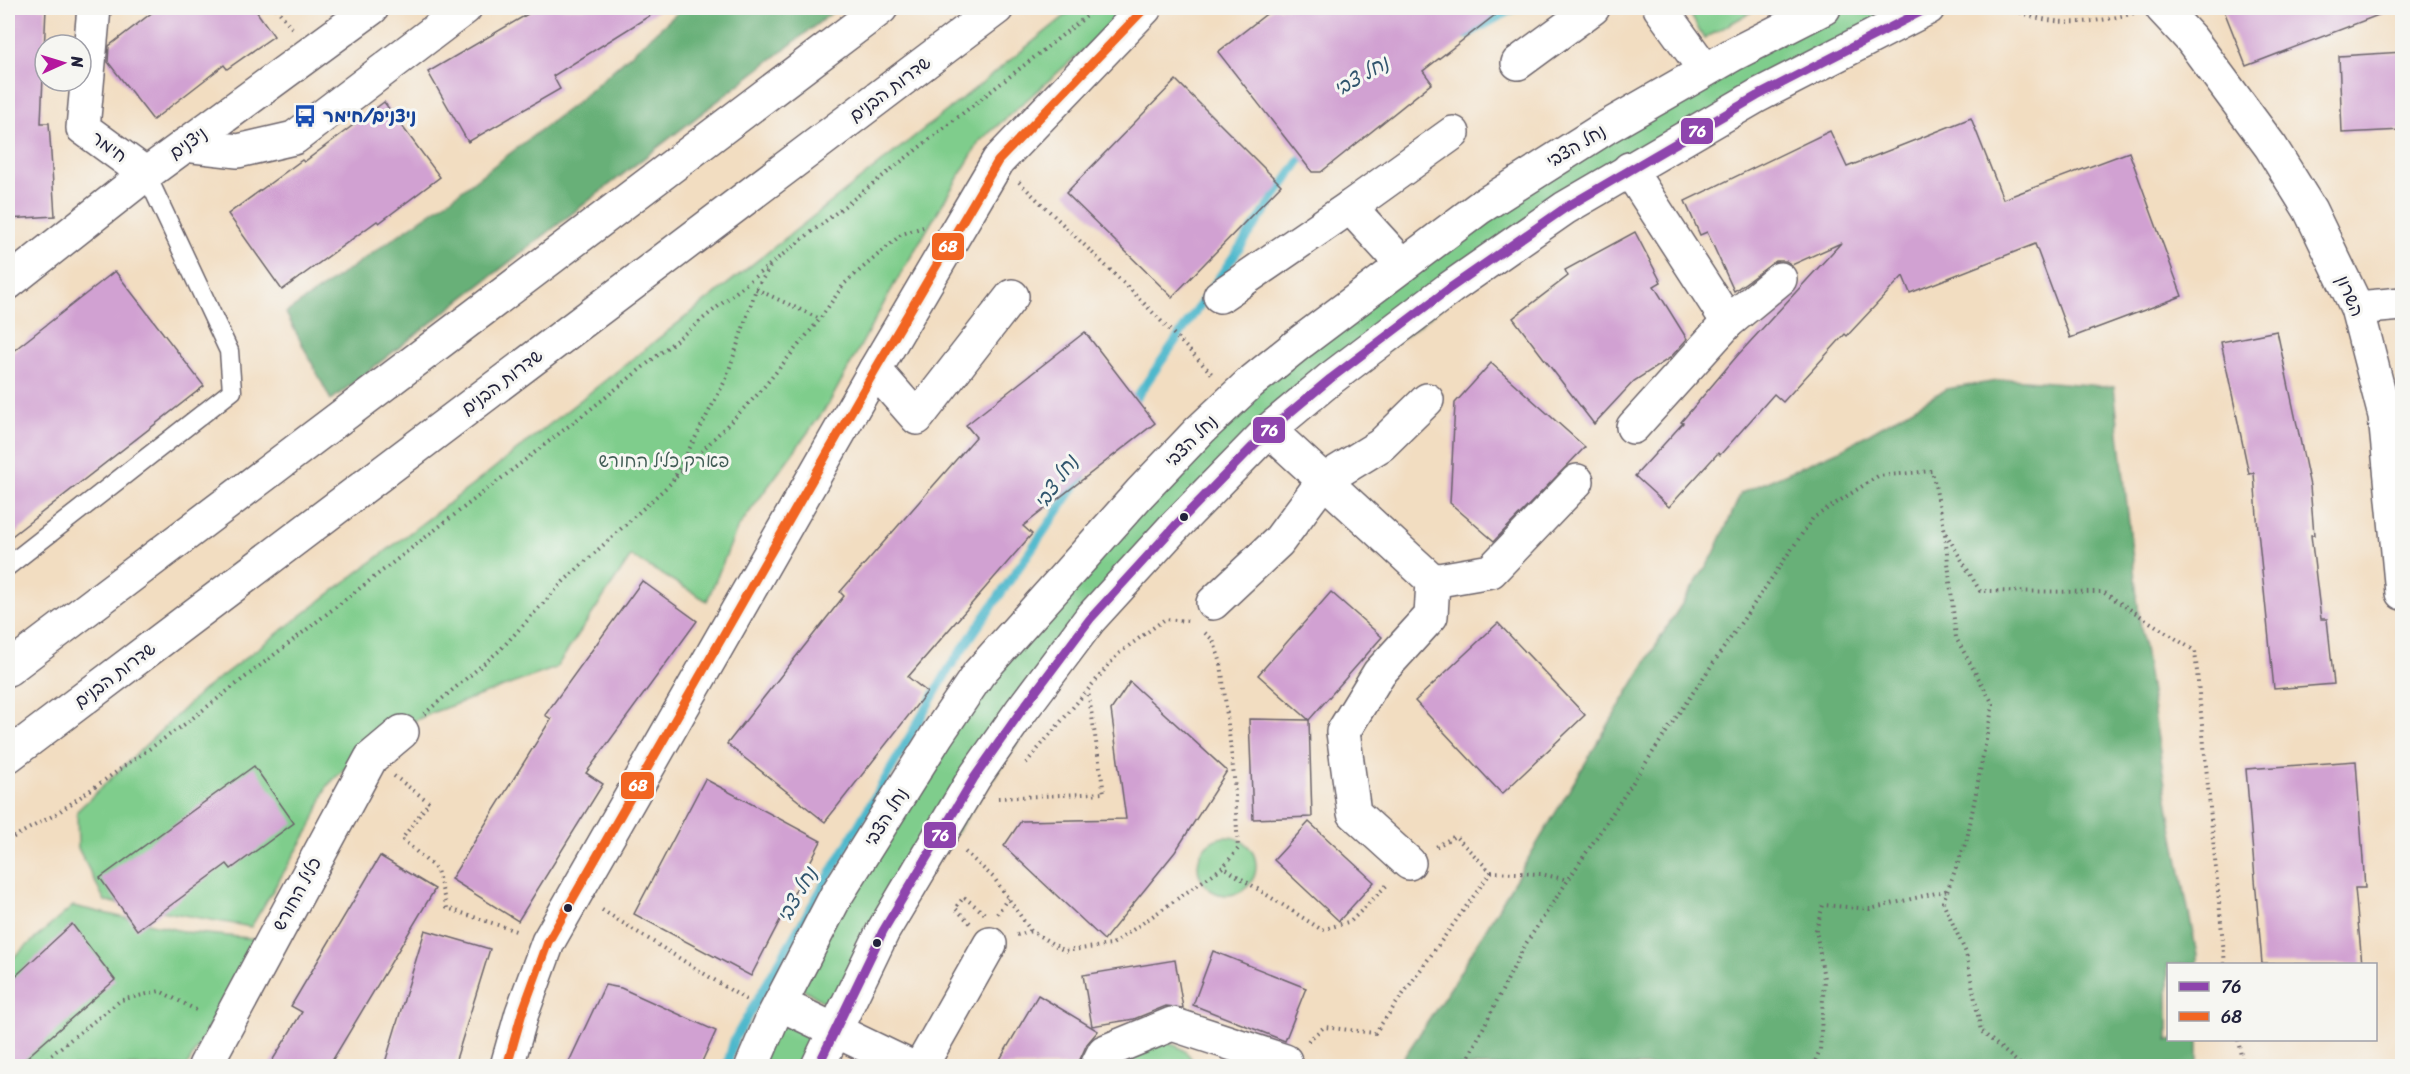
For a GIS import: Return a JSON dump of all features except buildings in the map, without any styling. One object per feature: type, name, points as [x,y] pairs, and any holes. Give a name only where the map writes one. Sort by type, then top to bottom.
[{"type":"street","name":"חימר","points":[[94,8],[82,128],[146,174]]},
{"type":"street","name":"ניצנים","points":[[8,283],[146,174],[372,8]]},
{"type":"street","points":[[185,145],[238,150],[294,138],[465,8]]},
{"type":"street","points":[[8,669],[881,8]]},
{"type":"street","name":"שדרות הבנים","points":[[8,756],[997,8]]},
{"type":"street","points":[[507,1066],[522,1012],[548,942],[874,370],[998,161],[1145,8]]},
{"type":"street","points":[[1518,63],[1593,8]]},
{"type":"street","points":[[1660,8],[1705,70]]},
{"type":"street","name":"נחל הצבי","points":[[752,1066],[776,1010],[836,896],[979,673],[1140,493],[1250,383],[1402,264],[1479,208],[1540,168],[1705,70],[1824,8]]},
{"type":"street","points":[[818,1066],[883,931],[959,842],[974,778],[1021,711],[1090,619],[1174,526],[1269,430],[1450,288],[1565,208],[1785,81],[1928,8]]},
{"type":"street","name":"השרון","points":[[2174,8],[2191,39],[2271,147],[2304,201],[2357,308],[2385,416],[2403,593]]},
{"type":"street","name":"השרון","points":[[2150,10],[2191,39]]},
{"type":"street","points":[[1220,296],[1453,133]]},
{"type":"street","points":[[1629,169],[1728,322]]},
{"type":"street","points":[[1350,207],[1402,264]]},
{"type":"street","points":[[1633,427],[1728,322],[1780,279]]},
{"type":"street","points":[[874,370],[917,418],[1012,296]]},
{"type":"street","points":[[2357,308],[2403,304]]},
{"type":"street","points":[[1213,603],[1278,542],[1324,480],[1381,445],[1427,400]]},
{"type":"street","points":[[1269,430],[1433,581]]},
{"type":"street","points":[[1433,581],[1491,571],[1577,481]]},
{"type":"street","points":[[1410,862],[1353,813],[1344,732],[1379,673],[1431,616],[1433,581]]},
{"type":"street","name":"כליל החורש","points":[[205,1066],[371,758],[402,732]]},
{"type":"street","points":[[921,1066],[990,944]]},
{"type":"street","points":[[776,1010],[834,1031],[909,1066]]},
{"type":"street","points":[[1097,1066],[1104,1052],[1172,1024],[1284,1064]]},
{"type":"lane","points":[[8,566],[232,391],[229,351],[146,174]]},
{"type":"path","points":[[8,840],[56,814],[185,724],[592,408],[772,263],[1097,8]]},
{"type":"path","points":[[2009,8],[2033,18],[2075,24],[2150,10]]},
{"type":"path","points":[[998,161],[1135,294],[1235,398]]},
{"type":"path","points":[[402,732],[500,650],[563,582],[672,482],[758,394],[820,319],[844,284],[902,234],[934,223]]},
{"type":"path","points":[[672,482],[726,379],[756,289],[772,263]]},
{"type":"path","points":[[756,289],[820,319]]},
{"type":"path","points":[[1464,1066],[1525,945],[1681,710],[1813,518],[1878,476],[1932,471],[1945,532],[1956,638],[1993,704],[1967,839],[1943,902],[1966,953],[1981,1031],[2022,1066]]},
{"type":"path","points":[[1945,532],[1980,591],[2103,592],[2195,651],[2225,963]]},
{"type":"path","points":[[1023,766],[1118,654],[1165,620],[1192,621],[1213,603]]},
{"type":"path","points":[[959,842],[994,878],[1031,931],[1065,951],[1111,945],[1223,867],[1238,849],[1238,839],[1234,777],[1221,663],[1213,640]]},
{"type":"path","points":[[1000,789],[995,799],[1104,793],[1088,691]]},
{"type":"path","points":[[371,758],[429,802],[402,839],[437,870],[447,908],[548,942]]},
{"type":"path","points":[[1223,867],[1322,930],[1351,921],[1410,862],[1455,836],[1491,872],[1541,874],[1568,880]]},
{"type":"path","points":[[1284,1064],[1324,1027],[1375,1033],[1491,872]]},
{"type":"path","points":[[1813,1066],[1820,1050],[1823,1002],[1824,979],[1816,930],[1823,905],[1870,909],[1948,890]]},
{"type":"path","points":[[576,893],[776,1010]]},
{"type":"path","points":[[37,1066],[121,1000],[160,991],[226,1026]]},
{"type":"path","points":[[2238,1041],[2243,1066]]},
{"type":"green space","points":[[683,8],[838,8],[331,400],[286,313],[449,200],[576,103]]},
{"type":"green space","name":"פארק כליל החורש","points":[[1075,8],[1131,8],[980,141],[894,285],[828,405],[737,529],[707,601],[631,556],[556,668],[434,712],[376,738],[327,786],[311,827],[251,927],[105,901],[78,848],[77,811],[202,691],[474,484]]},
{"type":"green space","points":[[1687,8],[1758,8],[1704,39]]},
{"type":"green space","points":[[1832,8],[1912,8],[1605,178],[1164,527],[836,1010],[794,983],[937,742],[1204,430],[1414,260]]},
{"type":"green space","points":[[2011,379],[2114,387],[2139,615],[2169,811],[2197,955],[2197,963],[2167,963],[2167,1041],[2198,1041],[2198,1066],[1398,1066],[1451,987],[1667,627],[1713,556],[1741,493],[1842,449],[1946,389]]},
{"type":"green space","points":[[1227,837],[1238,839],[1251,850],[1256,866],[1254,877],[1243,890],[1227,895],[1216,893],[1203,882],[1198,866],[1200,855],[1211,842]]},
{"type":"green space","points":[[73,906],[186,932],[258,939],[187,1066],[8,1066],[8,962]]},
{"type":"green space","points":[[778,1018],[821,1040],[810,1066],[757,1066]]},
{"type":"green space","points":[[1160,1041],[1181,1049],[1196,1066],[1126,1066],[1135,1053]]},
{"type":"waterway","name":"נחל צבי","points":[[1466,35],[1514,8]]},
{"type":"waterway","name":"נחל צבי","points":[[1129,408],[1307,150]]},
{"type":"waterway","name":"נחל צבי","points":[[727,1066],[734,1040],[950,667],[1082,476]]},
{"type":"transit line","name":"68","points":[[507,1066],[522,1013],[548,942],[875,370],[998,161],[1145,8]]},
{"type":"transit line","name":"76","points":[[818,1066],[883,931],[974,778],[1021,711],[1090,619],[1175,526],[1269,430],[1330,379],[1450,288],[1565,208],[1757,96],[1928,8]]},
{"type":"place","name":"ניצנים/חימר","points":[[305,116]]}]
